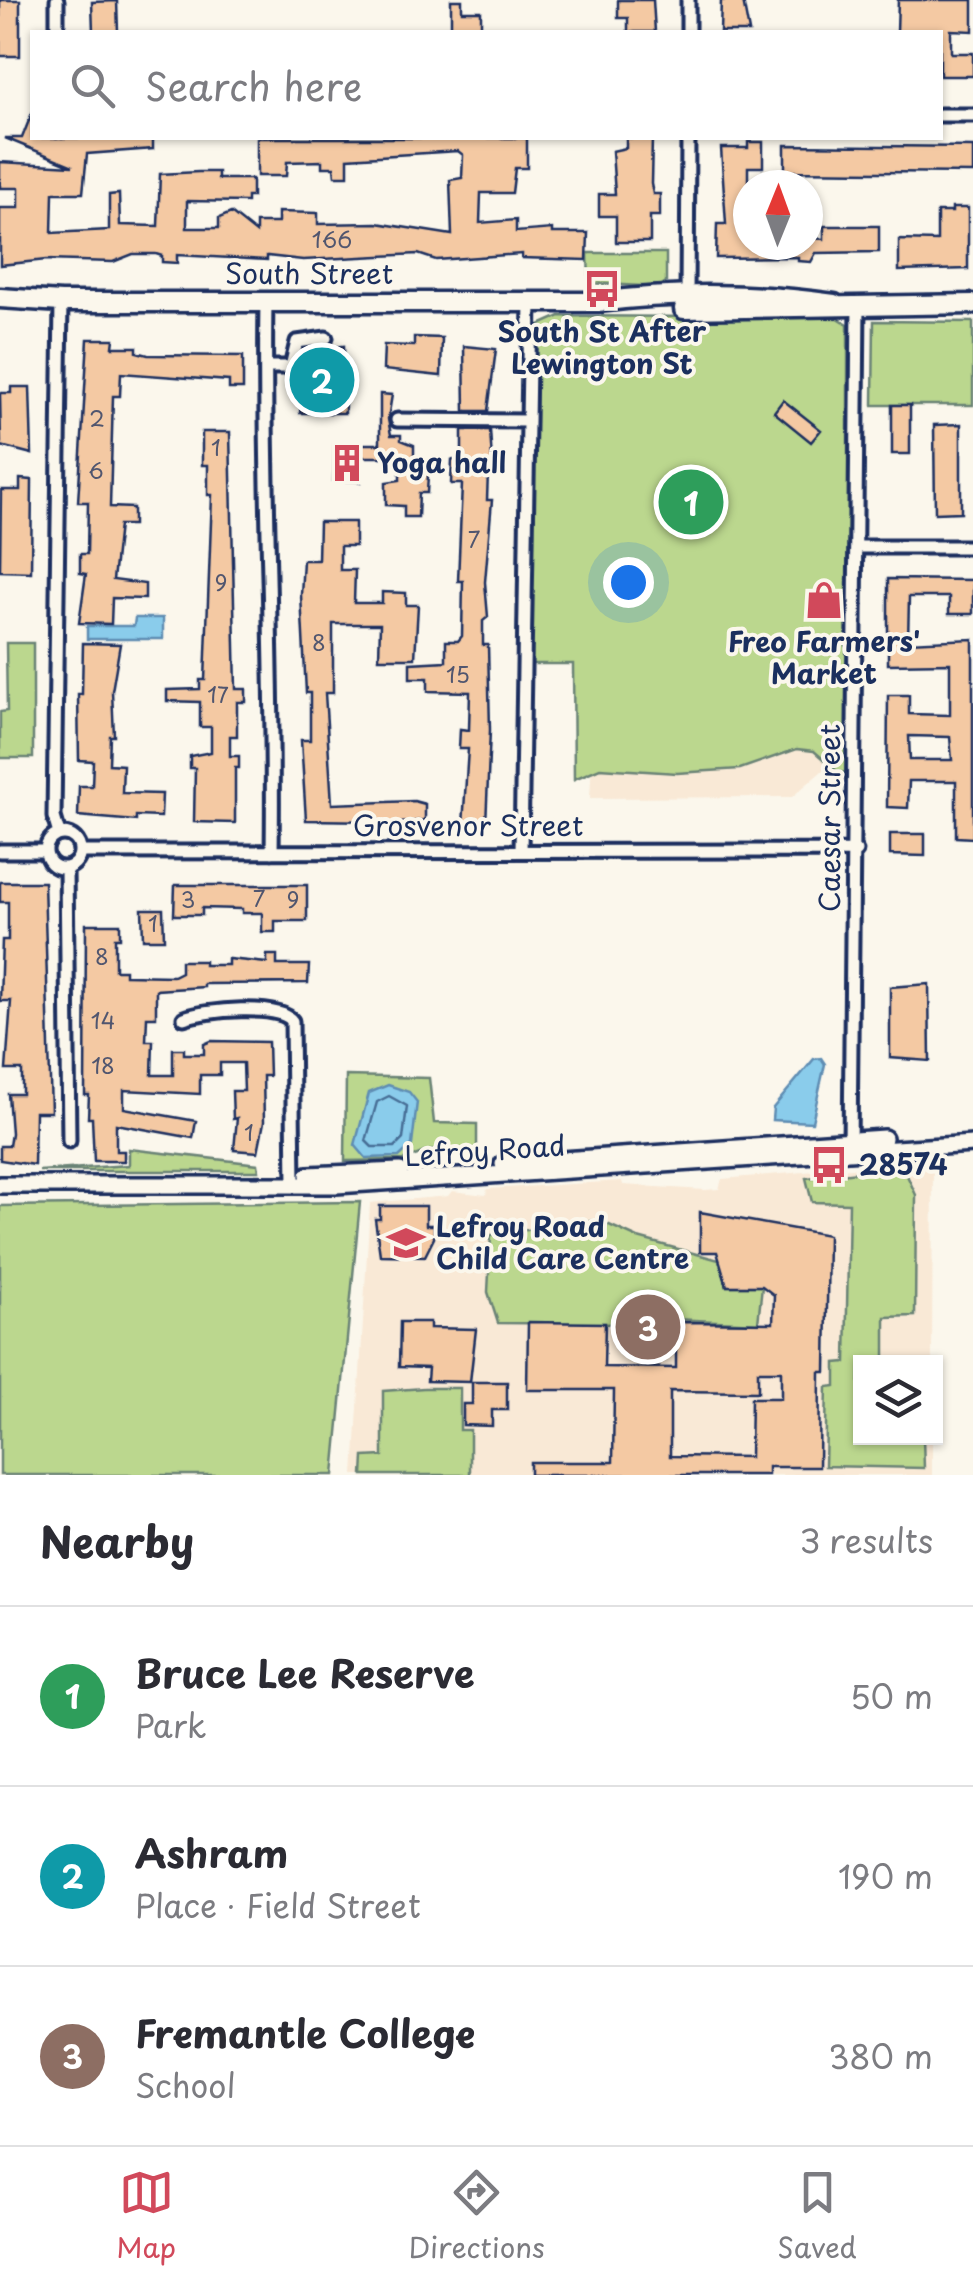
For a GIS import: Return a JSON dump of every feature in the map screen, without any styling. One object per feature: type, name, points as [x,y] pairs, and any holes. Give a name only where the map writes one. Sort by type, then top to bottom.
[{"type":"main road","name":"South Street","points":[[0,301],[687,303],[784,297],[834,304],[973,304]]},
{"type":"street","points":[[57,30],[58,0]]},
{"type":"street","points":[[688,0],[688,30]]},
{"type":"street","points":[[943,115],[973,116]]},
{"type":"street","points":[[687,303],[688,140]]},
{"type":"street","points":[[59,834],[54,811],[61,302]]},
{"type":"street","points":[[266,302],[266,535],[273,607],[272,852]]},
{"type":"street","points":[[520,851],[530,302]]},
{"type":"street","name":"Caesar Street","points":[[850,1147],[856,851],[858,304]]},
{"type":"street","points":[[266,367],[291,367],[297,342],[326,338]]},
{"type":"street","points":[[396,420],[528,421]]},
{"type":"street","points":[[856,548],[973,547]]},
{"type":"street","points":[[59,834],[70,835],[80,852],[76,862],[66,868],[48,861],[45,852],[49,840],[59,834]]},
{"type":"street","points":[[0,851],[45,852]]},
{"type":"street","name":"Grosvenor Street","points":[[80,852],[856,851]]},
{"type":"street","points":[[66,868],[68,1141]]},
{"type":"street","points":[[184,1018],[204,1011],[279,1012],[292,1021],[294,1180]]},
{"type":"street","name":"Lefroy Road","points":[[850,1147],[973,1134]]},
{"type":"street","name":"Lefroy Road","points":[[0,1182],[294,1180],[850,1147],[973,1144]]},
{"type":"shaded area","points":[[731,726],[844,752],[792,797],[590,798],[593,742]]},
{"type":"shaded area","points":[[933,1161],[932,1355],[853,1355],[853,1445],[932,1445],[932,1475],[354,1475],[370,1203],[448,1196],[452,1191],[486,1195],[487,1189],[622,1181],[623,1185],[705,1190],[719,1189],[722,1179]]},
{"type":"green space","points":[[588,253],[666,253],[666,282],[659,287],[589,283]]},
{"type":"green space","points":[[560,316],[838,318],[848,324],[848,773],[838,772],[814,751],[797,749],[740,769],[677,773],[600,768],[574,779],[573,664],[530,664],[536,340],[540,325]]},
{"type":"green space","points":[[874,321],[973,322],[973,405],[873,405]]},
{"type":"green space","points":[[6,643],[33,643],[33,758],[0,758],[0,712],[7,711]]},
{"type":"green space","points":[[346,1076],[429,1078],[434,1123],[477,1124],[477,1148],[427,1151],[405,1160],[345,1161]]},
{"type":"green space","points":[[129,1149],[258,1164],[259,1171],[39,1171],[129,1165]]},
{"type":"green space","points":[[905,1171],[916,1195],[915,1316],[885,1317],[885,1355],[853,1355],[853,1445],[923,1445],[924,1468],[825,1466],[827,1387],[836,1386],[836,1363],[846,1362],[849,1203],[812,1202],[806,1178]]},
{"type":"green space","points":[[360,1202],[334,1475],[0,1475],[0,1206]]},
{"type":"green space","points":[[598,1220],[638,1238],[719,1260],[727,1286],[762,1286],[758,1323],[632,1317],[629,1324],[498,1323],[488,1292],[491,1235]]},
{"type":"green space","points":[[460,1388],[460,1430],[470,1430],[470,1475],[363,1475],[364,1457],[383,1456],[383,1391]]},
{"type":"water","points":[[135,618],[163,618],[163,639],[87,639],[87,626],[134,626]]},
{"type":"water","points":[[821,1058],[825,1064],[812,1122],[772,1120],[773,1108],[814,1059]]},
{"type":"water","points":[[388,1085],[409,1092],[417,1102],[412,1145],[399,1157],[366,1158],[355,1145],[369,1093]]},
{"type":"building","points":[[0,0],[20,0],[20,56],[0,56]]},
{"type":"building","points":[[451,0],[462,0],[462,11],[481,11],[481,30],[451,30]]},
{"type":"building","points":[[618,0],[653,0],[655,30],[628,30],[628,18],[618,18]]},
{"type":"building","points":[[721,0],[743,1],[749,30],[720,30]]},
{"type":"building","points":[[898,0],[973,0],[973,31],[951,30],[951,53],[973,53],[973,76],[943,76],[943,30],[897,30]]},
{"type":"building","points":[[117,1],[118,30],[93,30],[92,2]]},
{"type":"building","points":[[30,118],[30,140],[153,140],[153,149],[87,154],[83,193],[53,193],[52,233],[109,230],[109,195],[119,194],[120,225],[158,226],[160,174],[218,172],[218,179],[252,179],[252,197],[247,197],[247,202],[187,201],[187,228],[219,228],[219,218],[231,213],[256,233],[256,223],[278,223],[278,212],[318,213],[318,224],[377,223],[452,235],[450,180],[462,178],[463,155],[458,151],[348,158],[348,176],[335,176],[334,167],[322,167],[322,161],[287,162],[286,176],[257,176],[257,140],[527,140],[527,168],[515,168],[512,193],[481,193],[480,223],[516,220],[516,232],[552,229],[552,233],[588,233],[587,260],[522,258],[522,254],[436,260],[418,254],[303,260],[177,255],[177,263],[162,262],[162,256],[156,254],[133,254],[113,262],[46,260],[0,265],[0,208],[19,208],[19,188],[0,188],[0,162],[73,166],[5,138],[22,138]]},
{"type":"building","points":[[626,140],[652,140],[651,184],[653,194],[660,194],[660,216],[650,216],[650,242],[616,242],[616,216],[599,216],[599,194],[615,194],[612,151],[626,148]]},
{"type":"building","points":[[748,142],[763,142],[763,167],[733,170],[733,258],[716,258],[717,224],[726,224],[721,148],[748,148]]},
{"type":"building","points":[[785,145],[973,147],[973,173],[785,170]]},
{"type":"building","points":[[952,208],[968,208],[968,269],[899,271],[899,240],[937,241],[937,212],[952,212]]},
{"type":"building","points":[[824,226],[879,226],[879,252],[823,253]]},
{"type":"building","points":[[414,337],[442,338],[441,376],[383,370],[384,345],[414,346]]},
{"type":"building","points":[[88,339],[114,339],[113,347],[137,347],[137,352],[148,355],[243,356],[243,389],[229,389],[229,381],[121,373],[120,396],[113,396],[110,507],[133,508],[133,525],[119,525],[113,580],[145,584],[145,599],[112,598],[111,624],[79,623],[86,574],[80,573],[80,554],[87,554],[88,502],[78,502]]},
{"type":"building","points":[[344,346],[345,413],[300,413],[305,350]]},
{"type":"building","points":[[464,346],[496,349],[488,411],[465,411]]},
{"type":"building","points":[[11,387],[30,387],[32,454],[1,446],[0,393],[11,393]]},
{"type":"building","points":[[380,394],[392,395],[388,419],[391,435],[401,435],[401,440],[414,445],[414,466],[428,474],[427,493],[419,493],[418,517],[404,517],[404,506],[386,505],[386,482],[400,480],[400,457],[361,457],[361,482],[333,481],[334,444],[380,444]]},
{"type":"building","points":[[783,400],[821,430],[811,442],[774,412]]},
{"type":"building","points":[[892,405],[910,405],[910,454],[892,454]]},
{"type":"building","points":[[961,424],[961,512],[935,513],[934,425]]},
{"type":"building","points":[[462,430],[490,430],[492,461],[487,500],[492,500],[485,582],[488,617],[483,621],[483,645],[488,645],[490,730],[486,825],[463,825],[468,749],[459,749],[460,729],[469,730],[470,692],[428,691],[428,678],[410,678],[410,663],[446,661],[446,641],[458,641],[462,636],[463,581],[458,581],[462,484],[451,484],[452,460],[462,461]]},
{"type":"building","points":[[202,432],[230,432],[236,689],[246,689],[246,702],[237,702],[237,736],[230,736],[230,756],[239,756],[239,768],[235,768],[235,823],[194,822],[195,768],[190,768],[190,756],[211,752],[211,727],[200,727],[200,702],[167,701],[167,690],[200,689],[200,680],[205,680],[212,495],[208,495],[208,465],[202,465]]},
{"type":"building","points":[[20,479],[32,480],[31,572],[0,571],[1,490],[20,490]]},
{"type":"building","points":[[319,522],[355,522],[355,546],[340,546],[340,570],[355,570],[354,603],[382,603],[382,592],[406,593],[406,605],[418,605],[415,658],[379,658],[380,624],[333,624],[333,693],[325,693],[332,804],[414,801],[425,804],[425,820],[377,826],[377,821],[306,820],[301,740],[310,740],[310,693],[306,693],[301,595],[303,560],[318,560]]},
{"type":"building","points":[[888,579],[973,580],[973,614],[949,614],[949,597],[909,597],[908,642],[973,639],[973,838],[956,837],[956,781],[909,781],[908,808],[887,807],[888,695],[909,695],[909,714],[950,715],[950,663],[888,664]],"holes":[[[909,736],[950,737],[952,760],[910,760]]]},
{"type":"building","points":[[83,643],[120,644],[112,691],[114,736],[110,736],[109,764],[123,765],[122,793],[162,794],[161,817],[136,816],[136,821],[78,816],[79,786],[92,786],[93,761],[79,760],[78,694],[82,694]]},
{"type":"building","points":[[890,834],[925,834],[925,856],[890,855]]},
{"type":"building","points":[[0,882],[44,882],[51,1112],[35,1112],[34,1165],[0,1160],[0,1146],[9,1146],[11,1133],[8,1094],[22,1094],[22,1070],[6,1070],[11,1001],[0,1001],[2,940],[8,940],[8,902],[0,902]]},
{"type":"building","points":[[175,885],[307,885],[307,921],[275,921],[275,932],[262,932],[262,913],[242,913],[242,909],[202,908],[202,915],[174,915]]},
{"type":"building","points":[[142,909],[163,909],[164,939],[143,939]]},
{"type":"building","points":[[86,924],[120,924],[120,938],[115,938],[115,970],[125,970],[125,975],[173,976],[181,972],[181,961],[204,961],[204,965],[228,965],[228,959],[267,963],[267,955],[277,955],[277,965],[309,965],[308,983],[204,984],[156,990],[156,1017],[147,1017],[146,1041],[153,1041],[152,1075],[173,1075],[173,1049],[184,1049],[184,1054],[204,1054],[204,1044],[211,1041],[268,1042],[269,1076],[263,1076],[264,1122],[258,1152],[234,1150],[237,1118],[233,1119],[232,1091],[244,1091],[243,1063],[220,1063],[220,1075],[200,1075],[200,1094],[124,1090],[124,1108],[196,1121],[193,1138],[116,1124],[116,1151],[124,1151],[124,1161],[94,1161],[89,1095],[85,1095]]},
{"type":"building","points":[[929,984],[930,1061],[890,1058],[890,987]]},
{"type":"building","points":[[380,1206],[426,1206],[426,1225],[434,1225],[434,1238],[425,1256],[380,1255],[375,1219],[380,1219]]},
{"type":"building","points":[[700,1212],[828,1235],[826,1372],[820,1372],[819,1467],[768,1467],[768,1475],[530,1475],[530,1462],[613,1462],[614,1390],[527,1390],[528,1322],[605,1323],[604,1367],[676,1368],[676,1322],[773,1323],[774,1295],[762,1286],[727,1286],[717,1252],[700,1252]],"holes":[[[758,1371],[781,1371],[781,1398],[751,1398],[750,1457],[670,1456],[670,1391],[758,1392]]]},
{"type":"building","points":[[400,1322],[430,1322],[430,1328],[476,1329],[470,1382],[427,1381],[428,1368],[399,1367]]},
{"type":"building","points":[[472,1382],[507,1382],[507,1410],[492,1410],[492,1426],[463,1425],[463,1404],[472,1404]]},
{"type":"place","name":"South St After Lewington St","points":[[602,289]]},
{"type":"place","name":"Ashram","points":[[322,380]]},
{"type":"place","name":"Yoga hall","points":[[347,463]]},
{"type":"place","name":"Bruce Lee Reserve","points":[[691,502]]},
{"type":"place","name":"Freo Farmers' Market","points":[[824,600]]},
{"type":"place","name":"28574","points":[[829,1165]]},
{"type":"place","name":"Lefroy Road Child Care Centre","points":[[406,1243]]},
{"type":"place","name":"Fremantle College","points":[[648,1327]]}]
